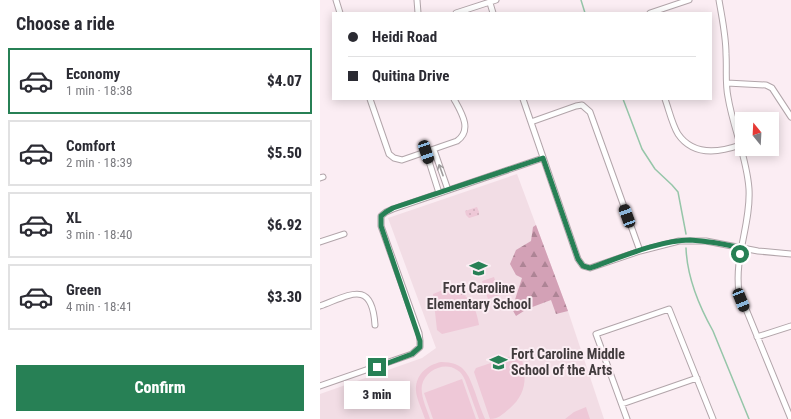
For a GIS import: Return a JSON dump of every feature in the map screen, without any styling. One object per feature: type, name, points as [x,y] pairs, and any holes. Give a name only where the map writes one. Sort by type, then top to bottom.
[{"type":"street","points":[[336,0],[340,12]]},
{"type":"street","points":[[417,0],[418,12]]},
{"type":"street","points":[[459,12],[496,0]]},
{"type":"street","points":[[653,12],[689,0]]},
{"type":"street","points":[[719,0],[725,37],[727,96],[735,126]]},
{"type":"street","points":[[490,3],[493,12]]},
{"type":"street","points":[[727,83],[766,85],[772,88],[791,117]]},
{"type":"street","points":[[370,100],[389,154],[394,158],[402,160],[434,150],[461,139],[465,133],[466,124],[454,100]]},
{"type":"street","points":[[523,100],[578,259],[583,266],[590,268],[672,242],[690,240],[791,254]]},
{"type":"street","points":[[665,100],[678,134],[690,145],[696,149],[709,152],[721,151],[735,147]]},
{"type":"street","points":[[531,122],[576,106],[582,106],[590,112],[640,251]]},
{"type":"street","points":[[434,150],[448,190]]},
{"type":"street","points":[[426,152],[439,193]]},
{"type":"street","points":[[743,156],[749,198],[737,277],[739,292],[756,337],[791,419]]},
{"type":"street","points":[[320,386],[412,354],[420,347],[418,333],[381,226],[381,216],[393,208],[543,158]]},
{"type":"street","points":[[320,242],[344,234]]},
{"type":"street","points":[[320,306],[352,294],[366,296],[371,303],[374,312],[374,325]]},
{"type":"street","points":[[627,419],[596,334],[669,309],[713,419]]},
{"type":"street","points":[[756,337],[791,326]]},
{"type":"street","points":[[622,404],[697,378]]},
{"type":"shaded area","points":[[517,174],[568,311],[604,419],[320,419],[320,394],[422,358],[436,348],[388,218]]},
{"type":"shaded area","points":[[477,207],[479,215],[469,218],[466,215],[465,211]]},
{"type":"shaded area","points":[[494,277],[500,295],[488,299],[482,281]]},
{"type":"shaded area","points":[[459,284],[462,286],[466,296],[464,295],[452,300],[448,288]]},
{"type":"shaded area","points":[[448,288],[452,299],[464,295],[470,301],[476,312],[479,325],[442,334],[437,330],[433,294]]},
{"type":"shaded area","points":[[520,353],[525,376],[523,390],[520,397],[509,409],[496,418],[490,419],[474,372],[476,368]]},
{"type":"shaded area","points":[[441,362],[455,364],[464,370],[470,379],[485,419],[479,419],[462,374],[452,367],[441,367],[427,375],[422,385],[422,394],[430,419],[425,419],[418,401],[416,385],[420,376],[427,368]]},
{"type":"shaded area","points":[[462,379],[476,419],[433,419],[424,393]]},
{"type":"shaded area","points":[[586,407],[590,419],[565,419],[574,412]]},
{"type":"green space","points":[[536,225],[568,311],[556,314],[551,300],[527,309],[516,316],[512,309],[522,278],[516,275],[510,264],[516,250],[531,241],[533,227]]},
{"type":"waterway","points":[[581,0],[585,12]]},
{"type":"waterway","points":[[623,100],[642,149],[655,169],[678,192],[686,234]]},
{"type":"waterway","points":[[686,248],[691,280],[749,419]]},
{"type":"place","name":"Fort Caroline Elementary School","points":[[479,268]]},
{"type":"place","name":"Fort Caroline Middle School of the Arts","points":[[498,362]]},
{"type":"route","points":[[377,367],[412,354],[420,347],[418,333],[381,226],[381,216],[393,208],[543,158],[578,259],[583,266],[587,268],[663,244],[679,241],[700,240],[742,248],[740,254]]}]
